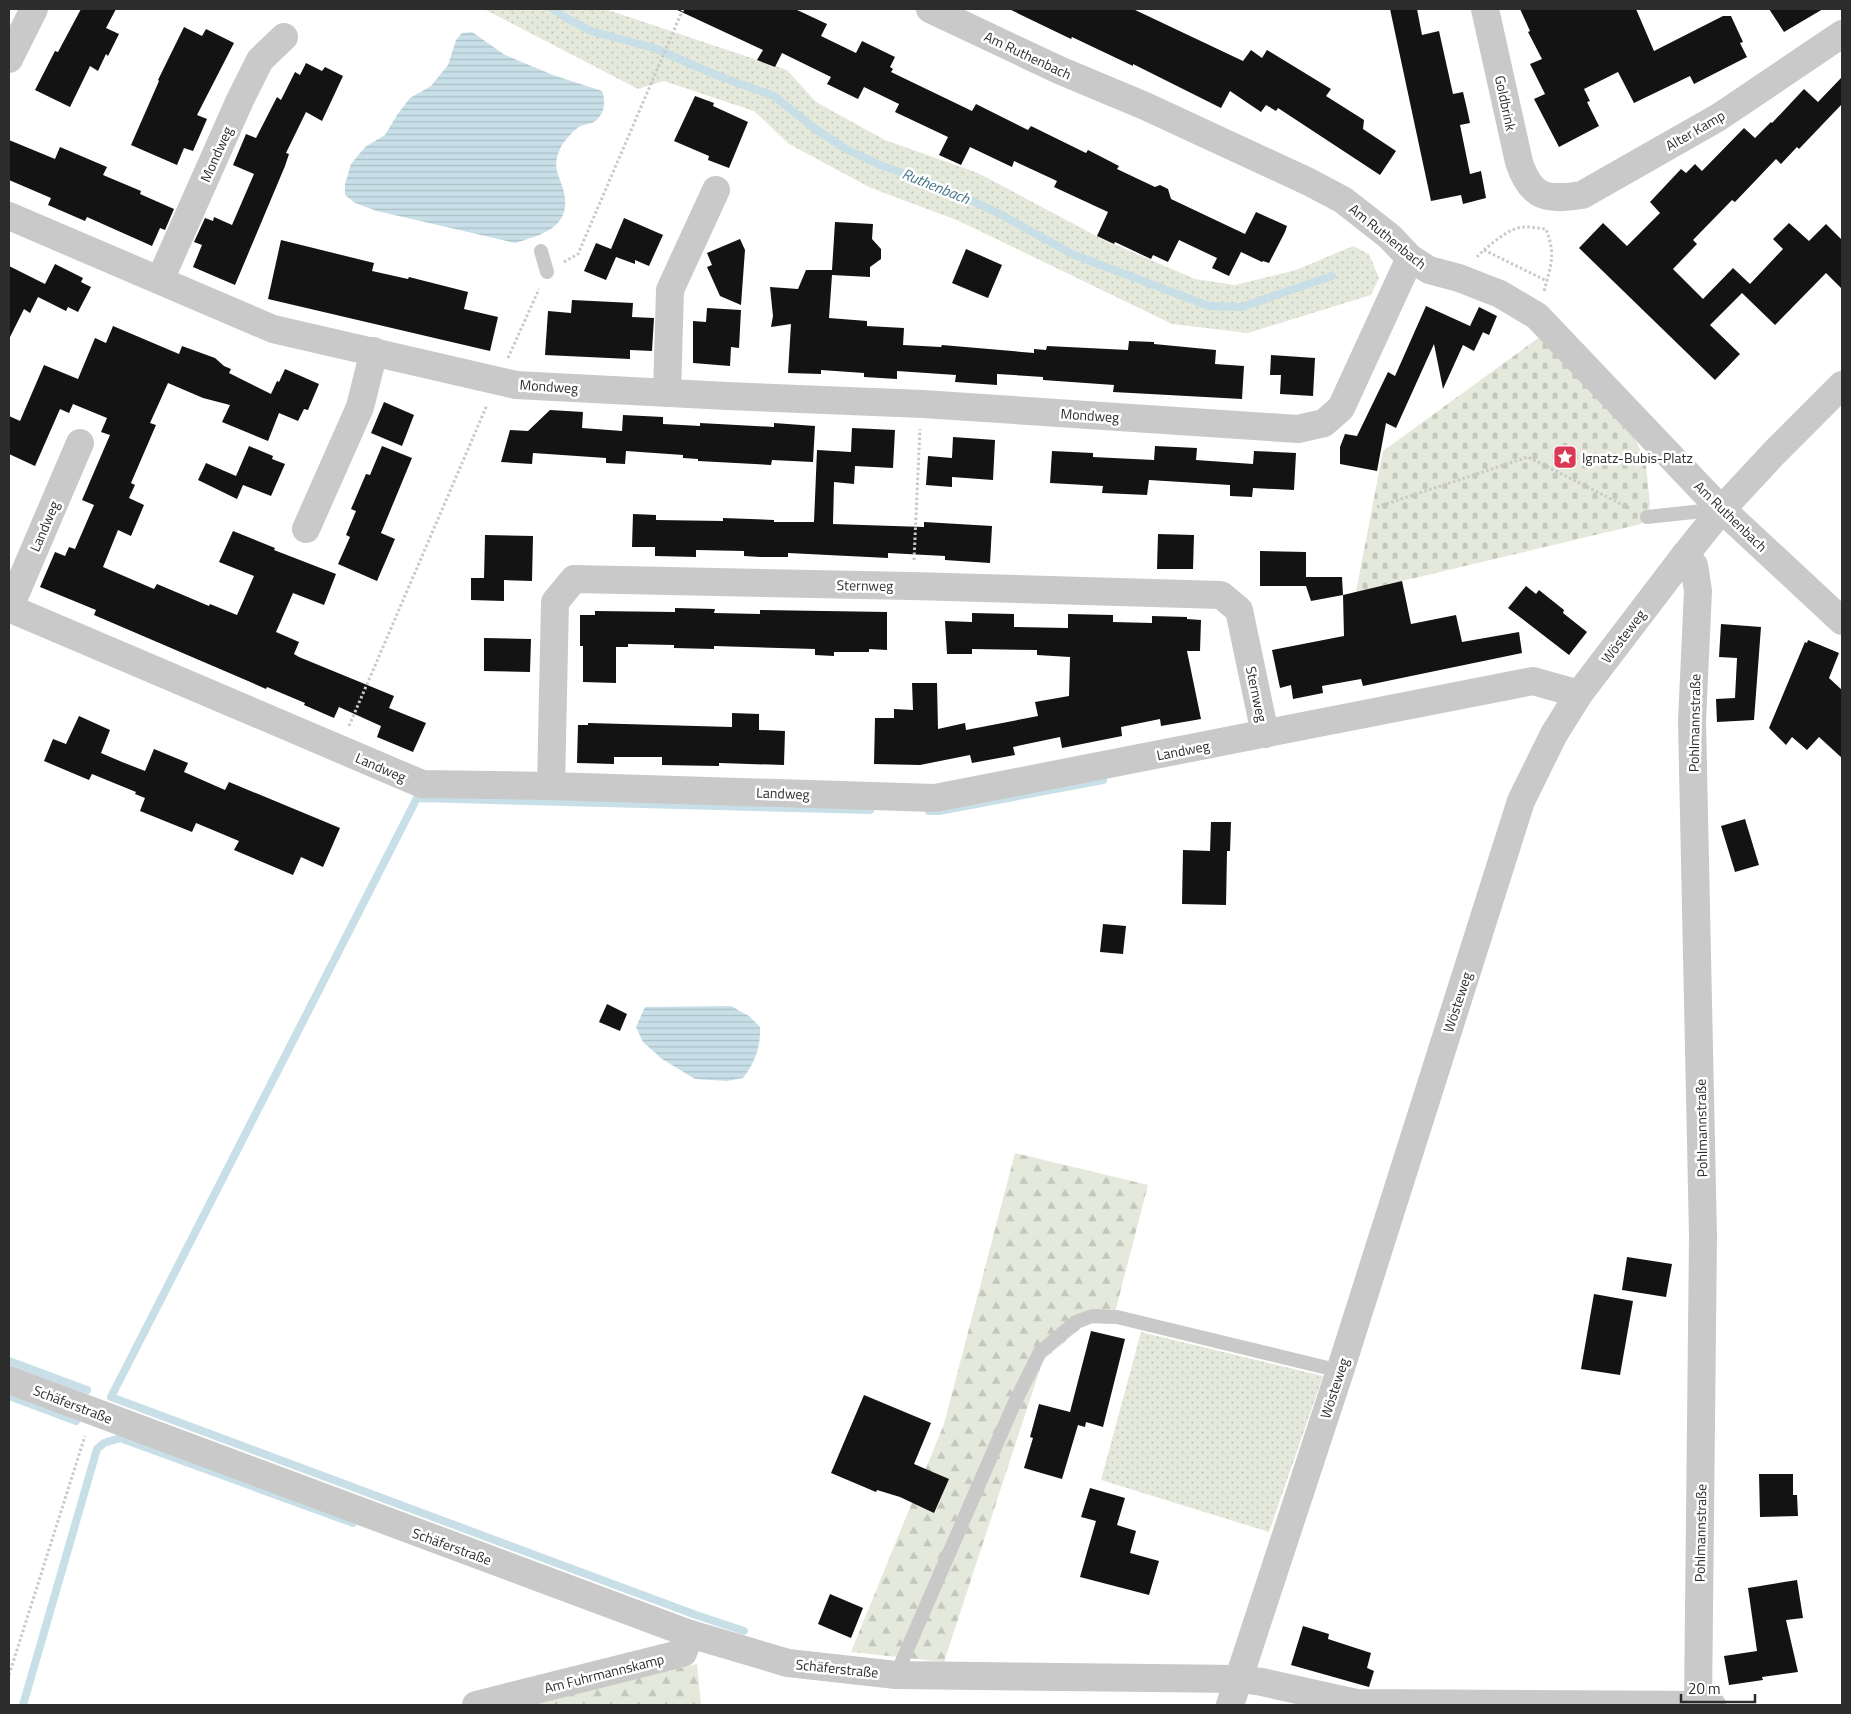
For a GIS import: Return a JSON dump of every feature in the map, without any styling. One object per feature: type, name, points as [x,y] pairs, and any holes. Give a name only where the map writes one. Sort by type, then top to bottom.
[{"type":"street","points":[[9,59],[34,9]]},
{"type":"street","name":"Am Ruthenbach","points":[[930,9],[1058,70],[1145,106],[1335,195],[1389,236],[1410,258],[1429,270],[1459,278],[1500,294],[1537,316],[1722,509],[1842,621]]},
{"type":"street","name":"Goldbrink","points":[[1485,9],[1519,162],[1525,180],[1537,192]]},
{"type":"street","name":"Alter Kamp","points":[[1537,192],[1560,198],[1582,195],[1719,117],[1842,34]]},
{"type":"street","name":"Mondweg","points":[[160,280],[240,100],[260,60],[284,37]]},
{"type":"street","points":[[667,393],[670,290],[716,190]]},
{"type":"street","name":"Mondweg","points":[[9,216],[274,329],[516,385],[920,405],[1298,429],[1324,423],[1341,408],[1410,258]]},
{"type":"street","points":[[306,528],[360,407],[374,351]]},
{"type":"street","name":"Wösteweg","points":[[1230,1705],[1340,1372],[1521,801],[1554,734],[1579,694],[1685,556],[1722,509],[1842,384]]},
{"type":"street","name":"Landweg","points":[[80,443],[9,608],[422,784],[551,786],[935,798],[1533,681],[1579,694]]},
{"type":"street","name":"Pohlmannstraße","points":[[1685,556],[1694,565],[1698,591],[1692,721],[1703,1236],[1698,1705]]},
{"type":"street","name":"Sternweg","points":[[551,786],[555,602],[574,579],[1221,595],[1239,610],[1265,734]]},
{"type":"street","name":"Schäferstraße","points":[[9,1380],[690,1634],[788,1663],[896,1675],[1240,1679],[1262,1682],[1356,1703],[1712,1705]]},
{"type":"street","name":"Am Fuhrmannskamp","points":[[476,1705],[683,1653],[690,1634]]},
{"type":"lane","points":[[541,250],[547,272]]},
{"type":"lane","points":[[1647,518],[1722,509]]},
{"type":"lane","points":[[896,1675],[1014,1404],[1040,1352],[1076,1322],[1092,1316],[1117,1317],[1340,1372]]},
{"type":"path","points":[[340,749],[498,380],[547,272],[578,254],[683,9]]},
{"type":"path","points":[[1459,278],[1484,250],[1514,229],[1531,227],[1546,229],[1551,243],[1553,260],[1537,316]]},
{"type":"path","points":[[1484,250],[1547,281]]},
{"type":"path","points":[[912,586],[920,405]]},
{"type":"path","points":[[1377,507],[1528,457],[1647,518]]},
{"type":"path","points":[[9,1675],[92,1412]]},
{"type":"green space","points":[[484,9],[605,9],[787,70],[816,102],[885,140],[978,173],[1100,238],[1195,279],[1235,285],[1296,270],[1353,246],[1369,254],[1379,278],[1371,295],[1248,333],[1172,324],[959,221],[871,188],[789,144],[754,111],[664,81],[638,89]]},
{"type":"green space","points":[[1541,336],[1637,442],[1646,465],[1650,505],[1647,517],[1641,524],[1356,592],[1383,451]]},
{"type":"green space","points":[[1015,1153],[1148,1185],[1112,1324],[1092,1323],[1081,1328],[1043,1360],[944,1662],[851,1652],[944,1424]]},
{"type":"green space","points":[[1141,1332],[1323,1376],[1269,1532],[1101,1480]]},
{"type":"green space","points":[[697,1664],[701,1705],[523,1705]]},
{"type":"water","points":[[472,32],[505,55],[553,75],[602,91],[603,95],[604,108],[598,119],[574,131],[562,145],[558,155],[556,168],[565,199],[565,209],[562,218],[550,230],[515,243],[377,211],[355,203],[345,195],[345,184],[351,164],[365,147],[385,135],[410,98],[431,86],[448,65],[456,40],[462,33]]},
{"type":"water","points":[[731,1006],[749,1016],[760,1027],[756,1054],[743,1078],[727,1081],[695,1079],[662,1059],[643,1042],[636,1027],[645,1007]]},
{"type":"building","points":[[81,9],[116,9],[106,28],[119,34],[98,71],[90,66],[70,107],[35,90],[55,51],[58,52]]},
{"type":"building","points":[[675,9],[795,9],[827,24],[821,36],[856,53],[862,41],[895,57],[890,67],[893,69],[891,72],[972,111],[976,104],[1028,130],[1031,126],[1086,153],[1088,150],[1119,166],[1117,169],[1155,187],[1160,185],[1168,189],[1171,199],[1245,234],[1256,212],[1287,226],[1285,232],[1269,263],[1262,262],[1241,252],[1229,276],[1212,268],[1217,258],[1179,240],[1168,262],[1153,255],[1151,259],[1115,242],[1114,244],[1097,236],[1108,212],[1054,187],[1057,181],[1014,161],[1012,167],[970,147],[961,165],[939,155],[948,137],[895,112],[899,104],[864,87],[858,99],[827,84],[831,77],[782,53],[775,67],[757,60],[763,50]]},
{"type":"building","points":[[1009,9],[1133,9],[1243,61],[1251,50],[1262,58],[1267,50],[1331,89],[1326,96],[1364,120],[1363,129],[1396,151],[1380,175],[1278,108],[1276,111],[1266,105],[1261,112],[1230,91],[1221,108],[1133,64],[1133,66],[1072,37],[1071,39]]},
{"type":"building","points":[[1390,9],[1417,9],[1422,35],[1439,31],[1453,94],[1463,92],[1467,109],[1470,123],[1460,125],[1470,174],[1481,171],[1486,198],[1463,204],[1461,195],[1431,201]]},
{"type":"building","points":[[1520,9],[1636,9],[1654,51],[1723,16],[1731,16],[1743,42],[1740,43],[1747,57],[1694,84],[1690,76],[1634,103],[1618,72],[1584,89],[1590,101],[1587,102],[1599,126],[1559,147],[1534,99],[1545,94],[1530,64],[1542,59],[1528,32],[1530,31]]},
{"type":"building","points":[[1769,9],[1823,9],[1784,32]]},
{"type":"building","points":[[184,27],[202,36],[206,29],[234,43],[197,115],[207,119],[193,151],[184,148],[177,165],[131,145],[158,80]]},
{"type":"building","points":[[306,63],[322,71],[325,67],[343,76],[322,121],[306,112],[286,153],[289,154],[285,166],[235,285],[193,267],[202,245],[194,242],[205,218],[213,221],[214,217],[232,225],[254,174],[233,165],[246,134],[256,138],[277,97],[281,100],[295,72],[300,75]]},
{"type":"building","points":[[1842,77],[1842,104],[1799,149],[1797,147],[1781,164],[1776,159],[1735,202],[1732,200],[1693,240],[1697,244],[1673,269],[1703,299],[1733,268],[1750,284],[1783,249],[1773,239],[1789,223],[1809,241],[1826,224],[1842,240],[1842,289],[1826,273],[1775,325],[1742,293],[1710,325],[1740,354],[1715,380],[1579,248],[1603,223],[1627,246],[1660,213],[1650,202],[1681,169],[1686,173],[1695,164],[1702,171],[1744,128],[1755,138],[1804,89],[1818,102]]},
{"type":"building","points":[[695,96],[714,103],[713,106],[748,122],[729,168],[708,160],[709,156],[674,141]]},
{"type":"building","points":[[9,140],[55,159],[60,147],[107,167],[103,175],[141,191],[140,194],[174,209],[165,230],[160,228],[152,246],[87,217],[85,221],[48,205],[51,198],[9,180]]},
{"type":"building","points":[[624,218],[663,235],[649,266],[635,260],[635,264],[616,257],[606,280],[584,271],[596,243],[611,249]]},
{"type":"building","points":[[835,222],[873,224],[872,239],[881,249],[881,259],[870,267],[870,277],[832,275],[829,318],[867,321],[867,326],[904,328],[903,345],[941,347],[942,345],[1034,353],[1034,349],[1046,350],[1047,346],[1128,350],[1129,341],[1154,342],[1154,344],[1216,350],[1215,364],[1244,366],[1242,399],[1113,392],[1114,385],[1043,380],[1043,377],[997,374],[997,385],[955,382],[956,375],[897,371],[897,379],[864,377],[864,373],[821,370],[821,374],[788,373],[791,324],[771,327],[773,316],[770,287],[798,289],[806,270],[832,270]]},
{"type":"building","points":[[740,239],[745,250],[741,305],[720,296],[707,267],[712,265],[707,253]]},
{"type":"building","points":[[281,240],[374,263],[372,271],[408,279],[409,277],[468,292],[464,309],[498,317],[490,351],[268,299]]},
{"type":"building","points":[[966,249],[1002,265],[988,298],[952,283]]},
{"type":"building","points":[[55,264],[83,278],[81,282],[91,287],[78,312],[68,307],[66,311],[38,297],[30,313],[24,309],[9,339],[9,266],[45,284]]},
{"type":"building","points":[[572,300],[633,303],[632,317],[654,318],[652,351],[630,350],[630,359],[545,355],[548,311],[571,313]]},
{"type":"building","points":[[1426,306],[1470,326],[1479,307],[1497,316],[1489,335],[1483,332],[1474,351],[1463,345],[1443,389],[1434,344],[1396,428],[1386,423],[1377,471],[1340,464],[1340,447],[1345,434],[1357,436],[1388,372],[1395,376]]},
{"type":"building","points":[[707,308],[741,310],[739,348],[731,347],[730,366],[693,363],[693,321],[706,322]]},
{"type":"building","points":[[113,326],[179,354],[182,346],[215,358],[231,369],[229,373],[271,394],[285,369],[319,384],[308,410],[304,409],[298,421],[279,413],[268,441],[222,422],[230,405],[203,398],[168,383],[150,423],[156,425],[131,483],[135,485],[129,498],[144,505],[131,536],[118,530],[103,567],[154,589],[157,584],[209,606],[210,604],[237,615],[254,576],[219,562],[233,531],[275,548],[274,550],[336,574],[324,605],[293,593],[276,632],[299,642],[294,654],[394,696],[389,708],[426,723],[413,752],[377,737],[381,726],[339,707],[334,718],[304,705],[305,703],[267,687],[266,689],[94,615],[96,610],[40,587],[55,552],[65,556],[69,547],[75,549],[94,505],[82,500],[110,435],[101,432],[107,418],[73,404],[69,413],[60,409],[35,466],[9,454],[9,416],[20,421],[44,365],[78,379],[95,338],[106,343]]},
{"type":"building","points":[[1271,355],[1315,358],[1313,396],[1280,394],[1281,375],[1270,375]]},
{"type":"building","points":[[384,402],[414,415],[402,446],[371,433]]},
{"type":"building","points":[[550,410],[583,412],[582,428],[622,431],[623,415],[663,417],[663,424],[700,426],[700,423],[774,427],[774,423],[815,426],[813,462],[772,460],[771,465],[698,461],[698,459],[683,458],[683,455],[626,451],[625,464],[606,463],[606,458],[533,453],[532,464],[501,462],[510,430],[528,431]]},
{"type":"building","points":[[852,428],[895,430],[893,468],[855,466],[854,484],[834,482],[833,524],[924,527],[924,522],[992,526],[990,563],[945,560],[945,556],[888,553],[888,558],[788,553],[788,557],[760,557],[744,556],[744,551],[696,550],[696,557],[655,556],[655,547],[632,547],[633,514],[656,515],[656,520],[723,521],[723,518],[774,520],[774,522],[814,522],[817,450],[851,452]]},
{"type":"building","points":[[953,437],[995,440],[993,480],[952,477],[952,487],[926,485],[928,456],[952,458]]},
{"type":"building","points":[[249,446],[273,456],[272,459],[285,464],[271,496],[243,485],[237,499],[198,480],[206,463],[236,476]]},
{"type":"building","points":[[382,446],[412,458],[381,533],[395,539],[377,581],[338,564],[350,537],[346,535],[356,511],[351,509],[366,474],[370,475]]},
{"type":"building","points":[[1155,446],[1197,448],[1196,460],[1253,464],[1254,451],[1296,453],[1294,490],[1253,488],[1252,497],[1230,496],[1230,485],[1149,480],[1147,495],[1102,493],[1103,486],[1050,483],[1052,451],[1093,453],[1093,457],[1154,460]]},
{"type":"building","points":[[1158,534],[1194,535],[1193,569],[1157,569]]},
{"type":"building","points":[[485,535],[533,536],[532,581],[504,580],[504,601],[471,600],[471,578],[484,578]]},
{"type":"building","points":[[1260,551],[1306,552],[1306,577],[1342,577],[1343,595],[1311,601],[1306,586],[1260,586]]},
{"type":"building","points":[[1402,581],[1411,624],[1456,615],[1462,642],[1519,632],[1522,653],[1363,686],[1361,679],[1322,686],[1323,693],[1293,699],[1291,685],[1280,688],[1272,650],[1344,636],[1343,595]]},
{"type":"building","points":[[1526,586],[1536,594],[1539,590],[1564,610],[1563,613],[1587,632],[1569,655],[1508,608]]},
{"type":"building","points":[[675,608],[715,609],[714,613],[760,614],[760,610],[887,612],[887,650],[869,649],[869,652],[834,652],[834,656],[815,655],[815,649],[714,646],[714,649],[674,648],[674,645],[628,644],[628,647],[616,647],[616,683],[583,682],[583,646],[580,646],[580,615],[595,615],[595,611],[675,612]]},
{"type":"building","points":[[972,613],[1014,614],[1014,627],[1068,628],[1068,614],[1113,615],[1113,622],[1152,623],[1152,616],[1187,617],[1187,619],[1201,620],[1200,651],[1187,651],[1201,719],[1161,726],[1160,719],[1121,727],[1122,736],[1062,748],[1060,737],[1013,747],[1015,755],[972,763],[970,755],[920,765],[874,764],[875,718],[894,718],[894,709],[913,710],[912,683],[937,683],[938,729],[965,723],[966,730],[1038,716],[1035,702],[1069,696],[1070,657],[1037,655],[1037,650],[972,649],[972,654],[947,654],[945,621],[972,622]]},
{"type":"building","points":[[1721,624],[1761,627],[1754,720],[1717,722],[1716,699],[1735,698],[1737,658],[1719,657]]},
{"type":"building","points":[[484,638],[531,639],[530,672],[484,671]]},
{"type":"building","points":[[1808,640],[1839,653],[1829,678],[1842,690],[1842,758],[1819,737],[1807,750],[1792,737],[1786,745],[1769,728],[1805,642],[1807,643]]},
{"type":"building","points":[[732,713],[759,714],[759,730],[785,731],[784,765],[719,763],[719,766],[662,765],[662,757],[614,757],[614,764],[577,763],[578,725],[588,725],[588,723],[732,727]]},
{"type":"building","points":[[79,716],[110,730],[101,753],[145,771],[154,749],[188,763],[184,772],[225,790],[229,782],[340,828],[323,867],[301,857],[293,875],[234,850],[239,841],[196,823],[192,832],[140,811],[145,798],[135,794],[136,792],[92,774],[89,780],[44,761],[53,739],[66,744]]},
{"type":"building","points":[[1745,819],[1759,865],[1735,872],[1721,826]]},
{"type":"building","points":[[1211,822],[1231,822],[1230,851],[1227,851],[1226,905],[1182,904],[1183,850],[1210,851]]},
{"type":"building","points":[[1103,924],[1126,926],[1123,954],[1100,952]]},
{"type":"building","points":[[607,1004],[627,1014],[620,1031],[599,1022]]},
{"type":"building","points":[[1627,1257],[1672,1264],[1666,1297],[1622,1290]]},
{"type":"building","points":[[1594,1294],[1633,1301],[1620,1375],[1581,1369]]},
{"type":"building","points":[[1091,1331],[1125,1339],[1103,1427],[1086,1422],[1085,1427],[1078,1425],[1062,1479],[1024,1468],[1033,1438],[1030,1437],[1039,1404],[1070,1412]]},
{"type":"building","points":[[864,1395],[931,1423],[914,1464],[949,1479],[934,1513],[900,1497],[877,1490],[876,1492],[831,1473]]},
{"type":"building","points":[[1759,1474],[1793,1474],[1793,1495],[1797,1495],[1798,1516],[1760,1517]]},
{"type":"building","points":[[1090,1488],[1125,1498],[1117,1525],[1136,1531],[1130,1553],[1159,1561],[1149,1595],[1080,1577],[1096,1521],[1081,1517]]},
{"type":"building","points":[[1797,1580],[1803,1618],[1786,1620],[1798,1672],[1762,1677],[1763,1680],[1729,1685],[1724,1656],[1757,1651],[1748,1588]]},
{"type":"building","points":[[830,1594],[863,1608],[851,1638],[818,1624]]},
{"type":"building","points":[[1303,1626],[1329,1634],[1328,1639],[1371,1653],[1367,1668],[1374,1671],[1369,1687],[1291,1665]]},
{"type":"waterway","name":"Ruthenbach","points":[[553,9],[591,31],[654,48],[716,75],[774,96],[818,131],[848,150],[880,165],[973,201],[1072,254],[1209,306],[1242,307],[1332,276]]},
{"type":"waterway","points":[[929,811],[939,811],[1103,780]]},
{"type":"waterway","points":[[744,1631],[696,1615],[111,1397],[417,798],[870,810]]},
{"type":"waterway","points":[[9,1361],[87,1390]]},
{"type":"waterway","points":[[9,1396],[76,1421]]},
{"type":"waterway","points":[[23,1705],[97,1449],[104,1443],[120,1438],[353,1523]]},
{"type":"place","name":"Ignatz-Bubis-Platz","points":[[1565,457]]}]
